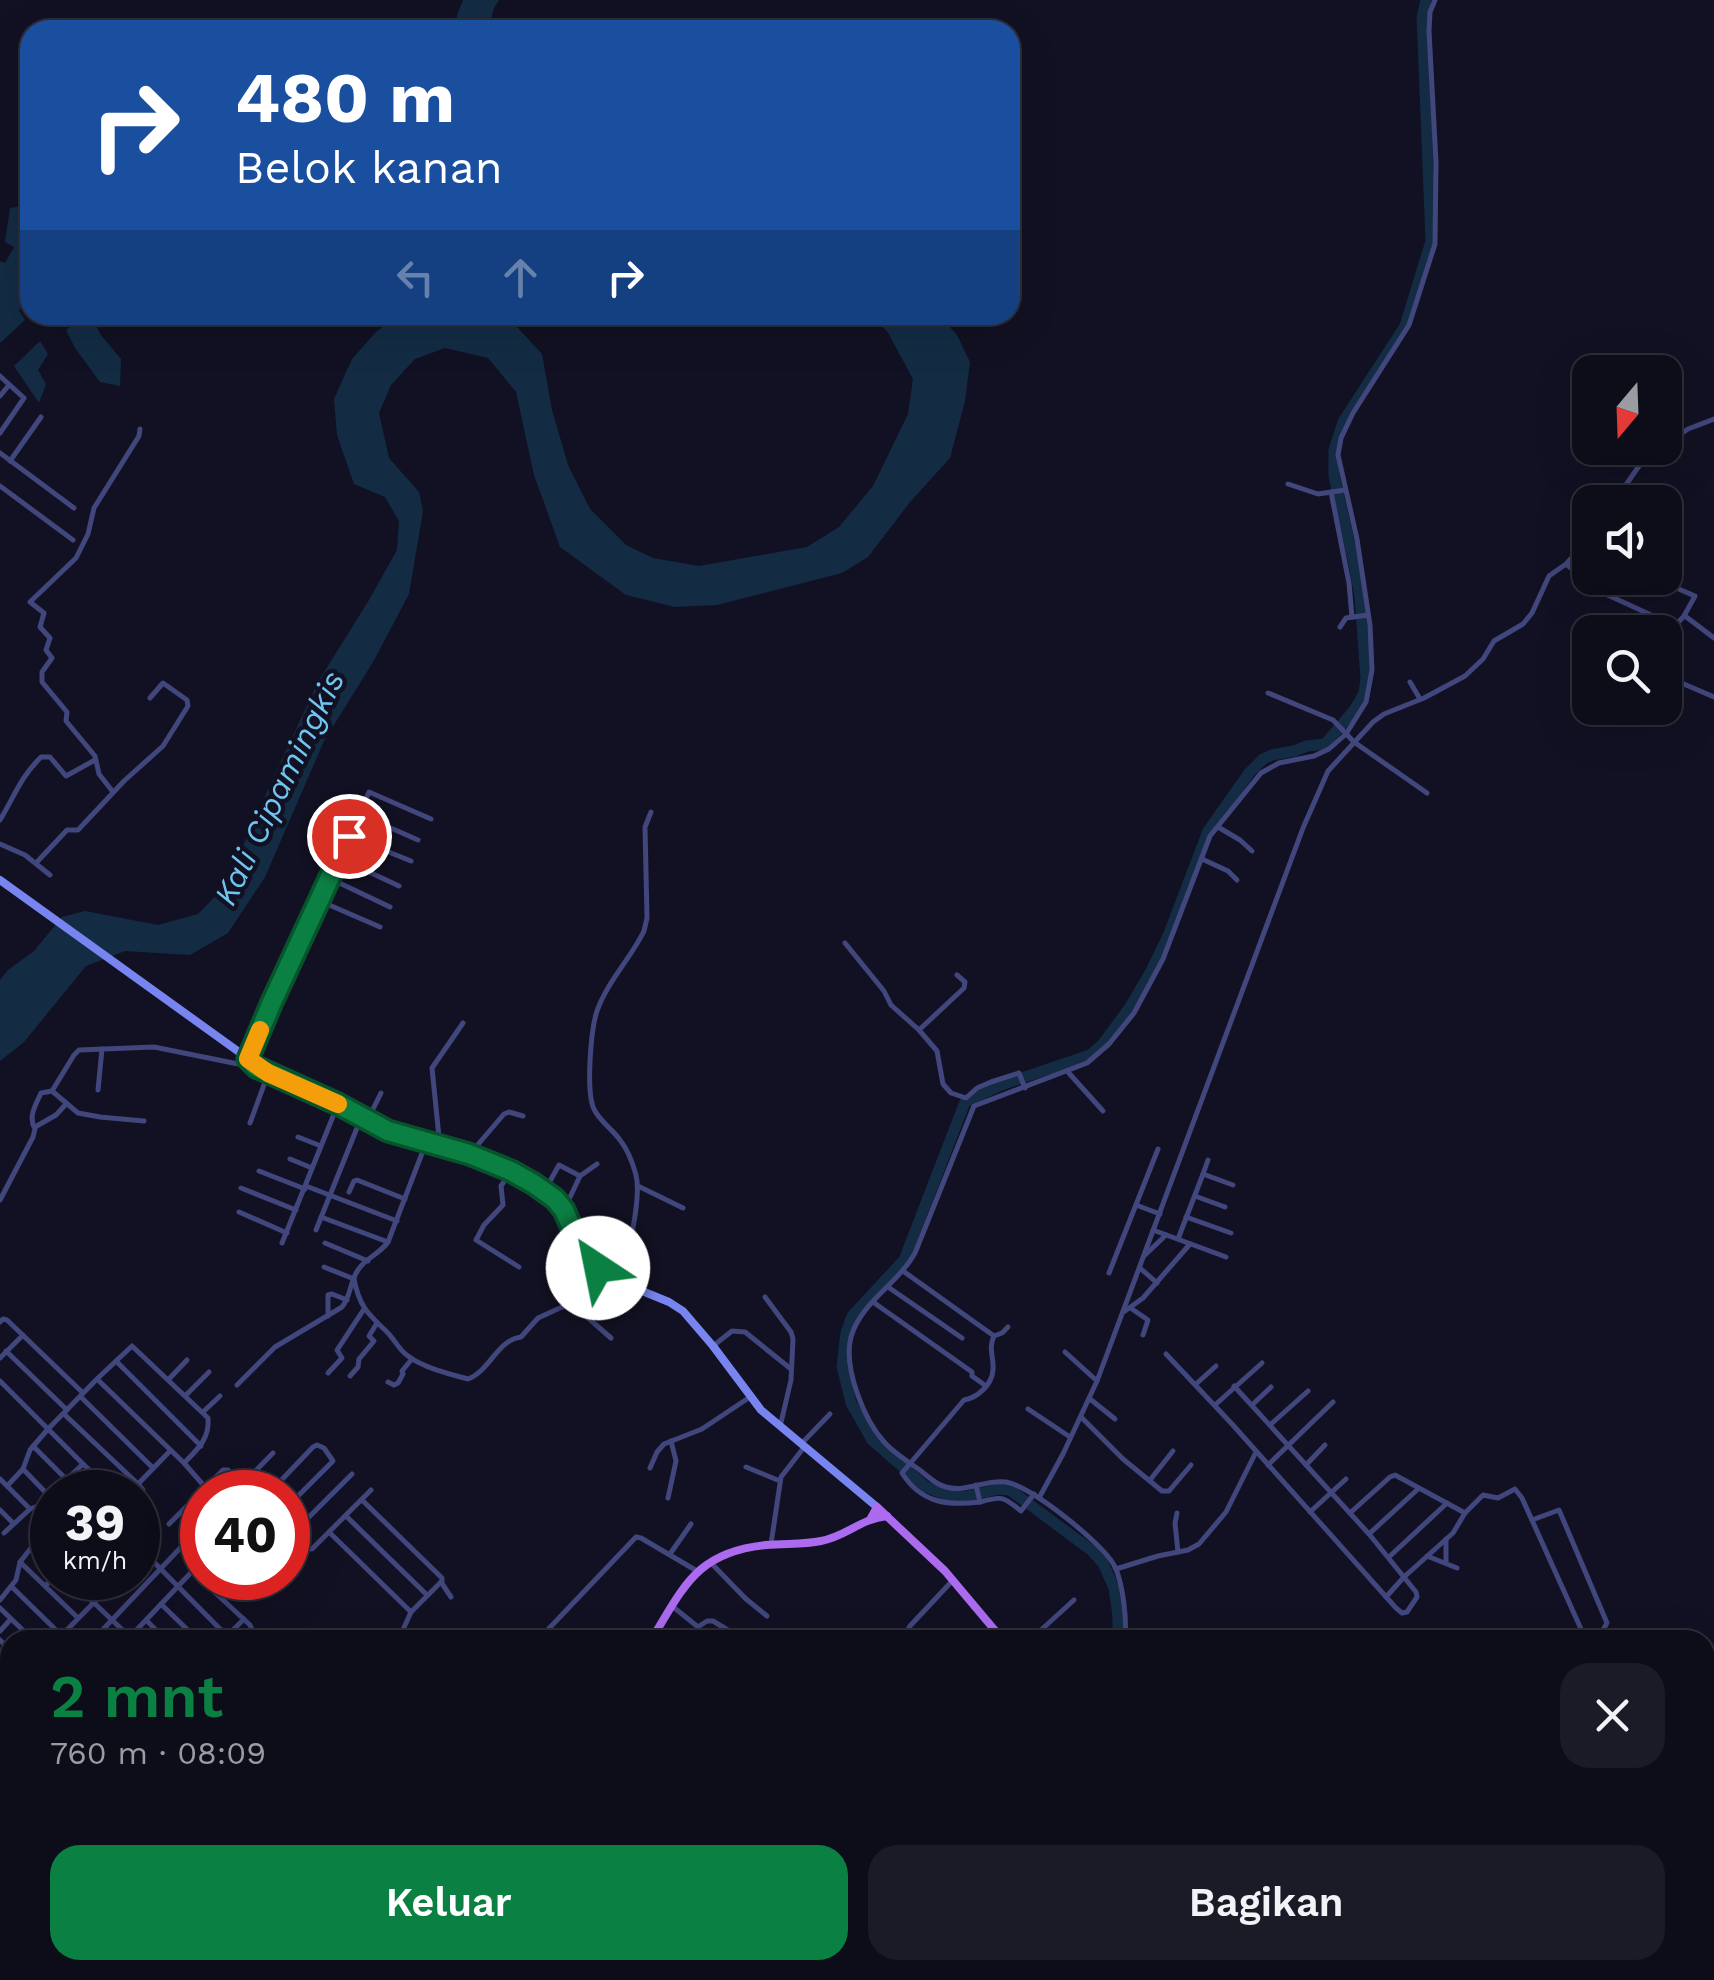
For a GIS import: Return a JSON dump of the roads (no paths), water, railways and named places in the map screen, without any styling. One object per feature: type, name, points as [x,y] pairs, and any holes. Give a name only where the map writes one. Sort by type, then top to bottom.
[{"type":"main road","points":[[871,1518],[877,1507],[953,1580],[994,1630]]},
{"type":"main road","points":[[657,1630],[696,1572],[710,1562],[736,1551],[770,1544],[830,1539],[871,1518],[887,1516]]},
{"type":"street","points":[[1354,616],[1337,491],[1341,438],[1409,325],[1435,244],[1436,162],[1429,31],[1435,0]]},
{"type":"street","points":[[0,376],[24,398],[0,433]]},
{"type":"street","points":[[0,396],[8,385]]},
{"type":"street","points":[[10,461],[42,416]]},
{"type":"street","points":[[1682,433],[1714,419]]},
{"type":"street","points":[[114,792],[99,774],[95,756],[66,721],[68,712],[42,682],[42,672],[52,658],[46,650],[50,638],[40,626],[44,612],[30,602],[82,549],[94,508],[140,429]]},
{"type":"street","points":[[0,453],[74,508]]},
{"type":"street","points":[[1288,484],[1308,492],[1337,491]]},
{"type":"street","points":[[0,486],[74,540]]},
{"type":"street","points":[[1125,1630],[1116,1569],[1088,1536],[1006,1482],[952,1489],[907,1467],[874,1429],[851,1374],[851,1336],[860,1316],[903,1271],[921,1240],[974,1106],[1088,1063],[1115,1037],[1134,1013],[1169,947],[1217,826],[1267,768],[1323,752],[1361,713],[1370,683],[1372,655],[1357,539],[1337,491]]},
{"type":"street","points":[[1008,1327],[994,1336],[990,1345],[993,1374],[986,1386],[976,1396],[964,1400],[907,1467],[903,1476],[928,1497],[953,1505],[1000,1497],[1020,1511],[1034,1498],[1081,1417],[1096,1381],[1328,770],[1380,716],[1465,676],[1494,642],[1519,628],[1532,612],[1549,576],[1572,558]]},
{"type":"street","points":[[1566,564],[1599,591],[1651,615]]},
{"type":"street","points":[[1682,589],[1695,598],[1684,616],[1714,638]]},
{"type":"street","points":[[1340,626],[1343,620],[1366,615]]},
{"type":"street","points":[[1410,682],[1420,699]]},
{"type":"street","points":[[36,863],[67,830],[78,830],[163,746],[189,703],[162,683],[150,698]]},
{"type":"street","points":[[1682,684],[1714,698]]},
{"type":"street","points":[[1268,693],[1328,717],[1354,742],[1427,793]]},
{"type":"street","points":[[0,820],[20,780],[41,757],[50,757],[66,776],[95,760]]},
{"type":"street","points":[[248,1059],[368,792],[431,819]]},
{"type":"street","points":[[620,1282],[638,1186],[622,1142],[594,1111],[591,1078],[596,1014],[647,918],[645,827],[651,812]]},
{"type":"street","points":[[359,814],[418,840]]},
{"type":"street","points":[[1217,826],[1252,851]]},
{"type":"street","points":[[349,836],[410,862]]},
{"type":"street","points":[[0,844],[50,875]]},
{"type":"street","points":[[339,858],[399,886]]},
{"type":"street","points":[[1202,858],[1228,871],[1236,880]]},
{"type":"street","points":[[329,878],[390,907]]},
{"type":"street","points":[[0,880],[256,1067]]},
{"type":"street","points":[[320,900],[380,927]]},
{"type":"street","points":[[846,942],[891,1006],[937,1051],[943,1084],[951,1093],[966,1098],[977,1088],[1020,1074],[1024,1085]]},
{"type":"street","points":[[919,1030],[964,988],[965,982],[957,975]]},
{"type":"street","points":[[440,1147],[432,1068],[463,1023]]},
{"type":"street","points":[[0,1200],[33,1137],[32,1115],[41,1093],[52,1090],[74,1055],[87,1048],[140,1046],[256,1067],[388,1131],[469,1154],[511,1171],[544,1191],[564,1210],[577,1240],[598,1268],[683,1311],[760,1410],[877,1507]]},
{"type":"street","points":[[98,1090],[102,1048]]},
{"type":"street","points":[[1067,1071],[1103,1111]]},
{"type":"street","points":[[250,1123],[268,1073]]},
{"type":"street","points":[[52,1090],[66,1104],[88,1116],[144,1120]]},
{"type":"street","points":[[316,1230],[364,1119],[382,1093]]},
{"type":"street","points":[[35,1127],[66,1104]]},
{"type":"street","points":[[282,1243],[338,1104]]},
{"type":"street","points":[[469,1154],[504,1114],[522,1116]]},
{"type":"street","points":[[298,1137],[321,1146]]},
{"type":"street","points":[[237,1385],[275,1346],[342,1308],[358,1269],[388,1242],[426,1143]]},
{"type":"street","points":[[1109,1273],[1158,1149]]},
{"type":"street","points":[[290,1159],[312,1168]]},
{"type":"street","points":[[1178,1239],[1208,1160]]},
{"type":"street","points":[[564,1210],[580,1176],[597,1164]]},
{"type":"street","points":[[544,1191],[559,1165],[580,1176]]},
{"type":"street","points":[[259,1171],[397,1220]]},
{"type":"street","points":[[511,1171],[501,1186],[503,1204],[476,1240],[519,1267]]},
{"type":"street","points":[[1203,1174],[1233,1185]]},
{"type":"street","points":[[349,1192],[356,1180],[405,1198]]},
{"type":"street","points":[[638,1186],[683,1208]]},
{"type":"street","points":[[241,1188],[296,1210]]},
{"type":"street","points":[[1194,1196],[1224,1208]]},
{"type":"street","points":[[1136,1205],[1160,1214]]},
{"type":"street","points":[[239,1212],[287,1233]]},
{"type":"street","points":[[321,1217],[388,1242]]},
{"type":"street","points":[[1186,1217],[1230,1233]]},
{"type":"street","points":[[1153,1230],[1226,1257]]},
{"type":"street","points":[[1143,1257],[1166,1235]]},
{"type":"street","points":[[325,1243],[368,1260]]},
{"type":"street","points":[[1122,1312],[1157,1282],[1190,1244]]},
{"type":"street","points":[[324,1267],[354,1279]]},
{"type":"street","points":[[1139,1267],[1157,1282]]},
{"type":"street","points":[[354,1279],[364,1309],[412,1359],[468,1380],[482,1372],[512,1338],[521,1338],[538,1318],[571,1304],[598,1268]]},
{"type":"street","points":[[903,1271],[994,1336]]},
{"type":"street","points":[[888,1287],[962,1338]]},
{"type":"street","points":[[328,1316],[330,1294],[347,1300]]},
{"type":"street","points":[[766,1297],[792,1332],[794,1347],[789,1394],[780,1427]]},
{"type":"street","points":[[872,1302],[986,1386]]},
{"type":"street","points":[[571,1304],[611,1338]]},
{"type":"street","points":[[1131,1308],[1148,1320],[1142,1336]]},
{"type":"street","points":[[328,1374],[342,1358],[338,1350],[364,1309]]},
{"type":"street","points":[[0,1322],[6,1319],[23,1335],[154,1468],[170,1451]]},
{"type":"street","points":[[350,1376],[358,1367],[358,1359],[374,1341],[370,1336],[377,1324]]},
{"type":"street","points":[[713,1346],[732,1331],[744,1332],[792,1370]]},
{"type":"street","points":[[0,1358],[23,1335]]},
{"type":"street","points":[[7,1486],[23,1469],[33,1446],[48,1429],[132,1346],[186,1395],[210,1423],[201,1446],[184,1463]]},
{"type":"street","points":[[6,1351],[124,1470]]},
{"type":"street","points":[[1065,1352],[1096,1381]]},
{"type":"street","points":[[1166,1354],[1400,1612],[1406,1612],[1417,1594],[1389,1557],[1234,1386]]},
{"type":"street","points":[[388,1382],[398,1383],[412,1359]]},
{"type":"street","points":[[169,1379],[187,1360]]},
{"type":"street","points":[[116,1361],[201,1446]]},
{"type":"street","points":[[1214,1405],[1262,1363]]},
{"type":"street","points":[[1196,1385],[1216,1366]]},
{"type":"street","points":[[186,1395],[209,1372]]},
{"type":"street","points":[[98,1379],[191,1470]]},
{"type":"street","points":[[0,1381],[89,1470]]},
{"type":"street","points":[[1252,1405],[1271,1386]]},
{"type":"street","points":[[1270,1425],[1308,1391]]},
{"type":"street","points":[[203,1412],[220,1396]]},
{"type":"street","points":[[650,1468],[660,1448],[702,1429],[750,1396]]},
{"type":"street","points":[[1089,1398],[1115,1419]]},
{"type":"street","points":[[1268,1465],[1333,1402]]},
{"type":"street","points":[[1028,1409],[1070,1437]]},
{"type":"street","points":[[770,1544],[786,1468],[830,1414]]},
{"type":"street","points":[[1081,1417],[1162,1491],[1166,1492],[1191,1466]]},
{"type":"street","points":[[668,1498],[676,1461],[671,1441]]},
{"type":"street","points":[[292,1470],[317,1445],[324,1448],[333,1461],[310,1484]]},
{"type":"street","points":[[1306,1465],[1325,1445]]},
{"type":"street","points":[[33,1446],[57,1470]]},
{"type":"street","points":[[1150,1480],[1173,1451]]},
{"type":"street","points":[[1116,1569],[1199,1544],[1233,1500],[1256,1452]]},
{"type":"street","points":[[257,1470],[273,1453]]},
{"type":"street","points":[[76,1470],[83,1464]]},
{"type":"street","points":[[746,1467],[780,1482]]},
{"type":"street","points":[[23,1469],[30,1476]]},
{"type":"street","points":[[310,1513],[352,1474]]},
{"type":"street","points":[[1350,1513],[1392,1476],[1465,1513]]},
{"type":"street","points":[[0,1478],[30,1509],[4,1533]]},
{"type":"street","points":[[1310,1512],[1346,1479]]},
{"type":"street","points":[[976,1487],[980,1501]]},
{"type":"street","points":[[1369,1534],[1418,1489]]},
{"type":"street","points":[[310,1550],[371,1490]]},
{"type":"street","points":[[1386,1596],[1446,1539],[1483,1495],[1498,1498],[1514,1490],[1520,1493],[1582,1630]]},
{"type":"street","points":[[362,1500],[442,1577],[451,1597]]},
{"type":"street","points":[[1389,1557],[1447,1503]]},
{"type":"street","points":[[0,1510],[13,1523]]},
{"type":"street","points":[[1532,1520],[1558,1510],[1607,1623],[1603,1630]]},
{"type":"street","points":[[169,1524],[180,1513]]},
{"type":"street","points":[[1177,1513],[1178,1552]]},
{"type":"street","points":[[346,1516],[427,1595]]},
{"type":"street","points":[[670,1554],[690,1524]]},
{"type":"street","points":[[329,1532],[411,1612]]},
{"type":"street","points":[[548,1630],[636,1538],[696,1572]]},
{"type":"street","points":[[1446,1539],[1446,1564]]},
{"type":"street","points":[[0,1600],[12,1587],[20,1562],[30,1549]]},
{"type":"street","points":[[180,1549],[160,1570],[217,1630]]},
{"type":"street","points":[[1427,1556],[1457,1568]]},
{"type":"street","points":[[20,1562],[30,1572]]},
{"type":"street","points":[[710,1562],[767,1616]]},
{"type":"street","points":[[907,1630],[953,1580]]},
{"type":"street","points":[[403,1630],[411,1612],[441,1582]]},
{"type":"street","points":[[138,1630],[180,1585]]},
{"type":"street","points":[[12,1587],[52,1630]]},
{"type":"street","points":[[59,1600],[78,1618]]},
{"type":"street","points":[[102,1630],[131,1600]]},
{"type":"street","points":[[224,1600],[252,1630]]},
{"type":"street","points":[[1041,1630],[1074,1600]]},
{"type":"street","points":[[67,1630],[94,1602],[121,1630]]},
{"type":"street","points":[[161,1604],[188,1630]]},
{"type":"street","points":[[672,1606],[698,1626],[707,1620],[728,1630]]},
{"type":"street","points":[[0,1608],[24,1630]]},
{"type":"street","points":[[233,1630],[244,1618]]},
{"type":"street","points":[[0,1630],[12,1619]]},
{"type":"street","points":[[146,1620],[156,1630]]},
{"type":"water","points":[[463,0],[499,0],[491,20],[456,20]]},
{"type":"water","points":[[20,206],[20,325],[0,343],[0,261],[5,263],[14,247],[5,242],[10,208]]},
{"type":"water","points":[[72,325],[96,325],[121,359],[120,386],[100,382],[66,330]]},
{"type":"water","name":"Kali Cipamingkis","points":[[385,325],[514,325],[542,354],[552,410],[568,465],[590,509],[626,545],[653,558],[699,566],[807,547],[839,527],[873,486],[908,414],[913,379],[880,325],[948,325],[970,362],[965,401],[950,458],[868,557],[842,573],[717,605],[675,607],[626,595],[560,547],[534,475],[516,392],[488,358],[445,348],[415,359],[391,385],[379,413],[389,458],[419,492],[423,511],[409,594],[324,741],[265,877],[228,933],[190,955],[125,951],[86,966],[24,1042],[0,1061],[0,980],[34,951],[62,917],[85,911],[158,925],[198,914],[230,881],[250,828],[318,682],[397,550],[399,521],[385,497],[354,484],[337,435],[334,399],[352,359]]},
{"type":"water","points":[[40,341],[48,354],[38,370],[46,384],[39,403],[14,366]]},
{"type":"waterway","points":[[1118,1630],[1114,1588],[1103,1563],[1091,1550],[1010,1490],[963,1497],[926,1487],[872,1440],[851,1403],[842,1366],[846,1333],[852,1316],[904,1260],[965,1102],[1001,1085],[1090,1055],[1102,1045],[1151,971],[1208,831],[1249,773],[1272,755],[1325,744],[1364,693],[1360,597],[1334,476],[1334,450],[1343,422],[1405,326],[1431,241],[1422,18],[1426,0]]}]
